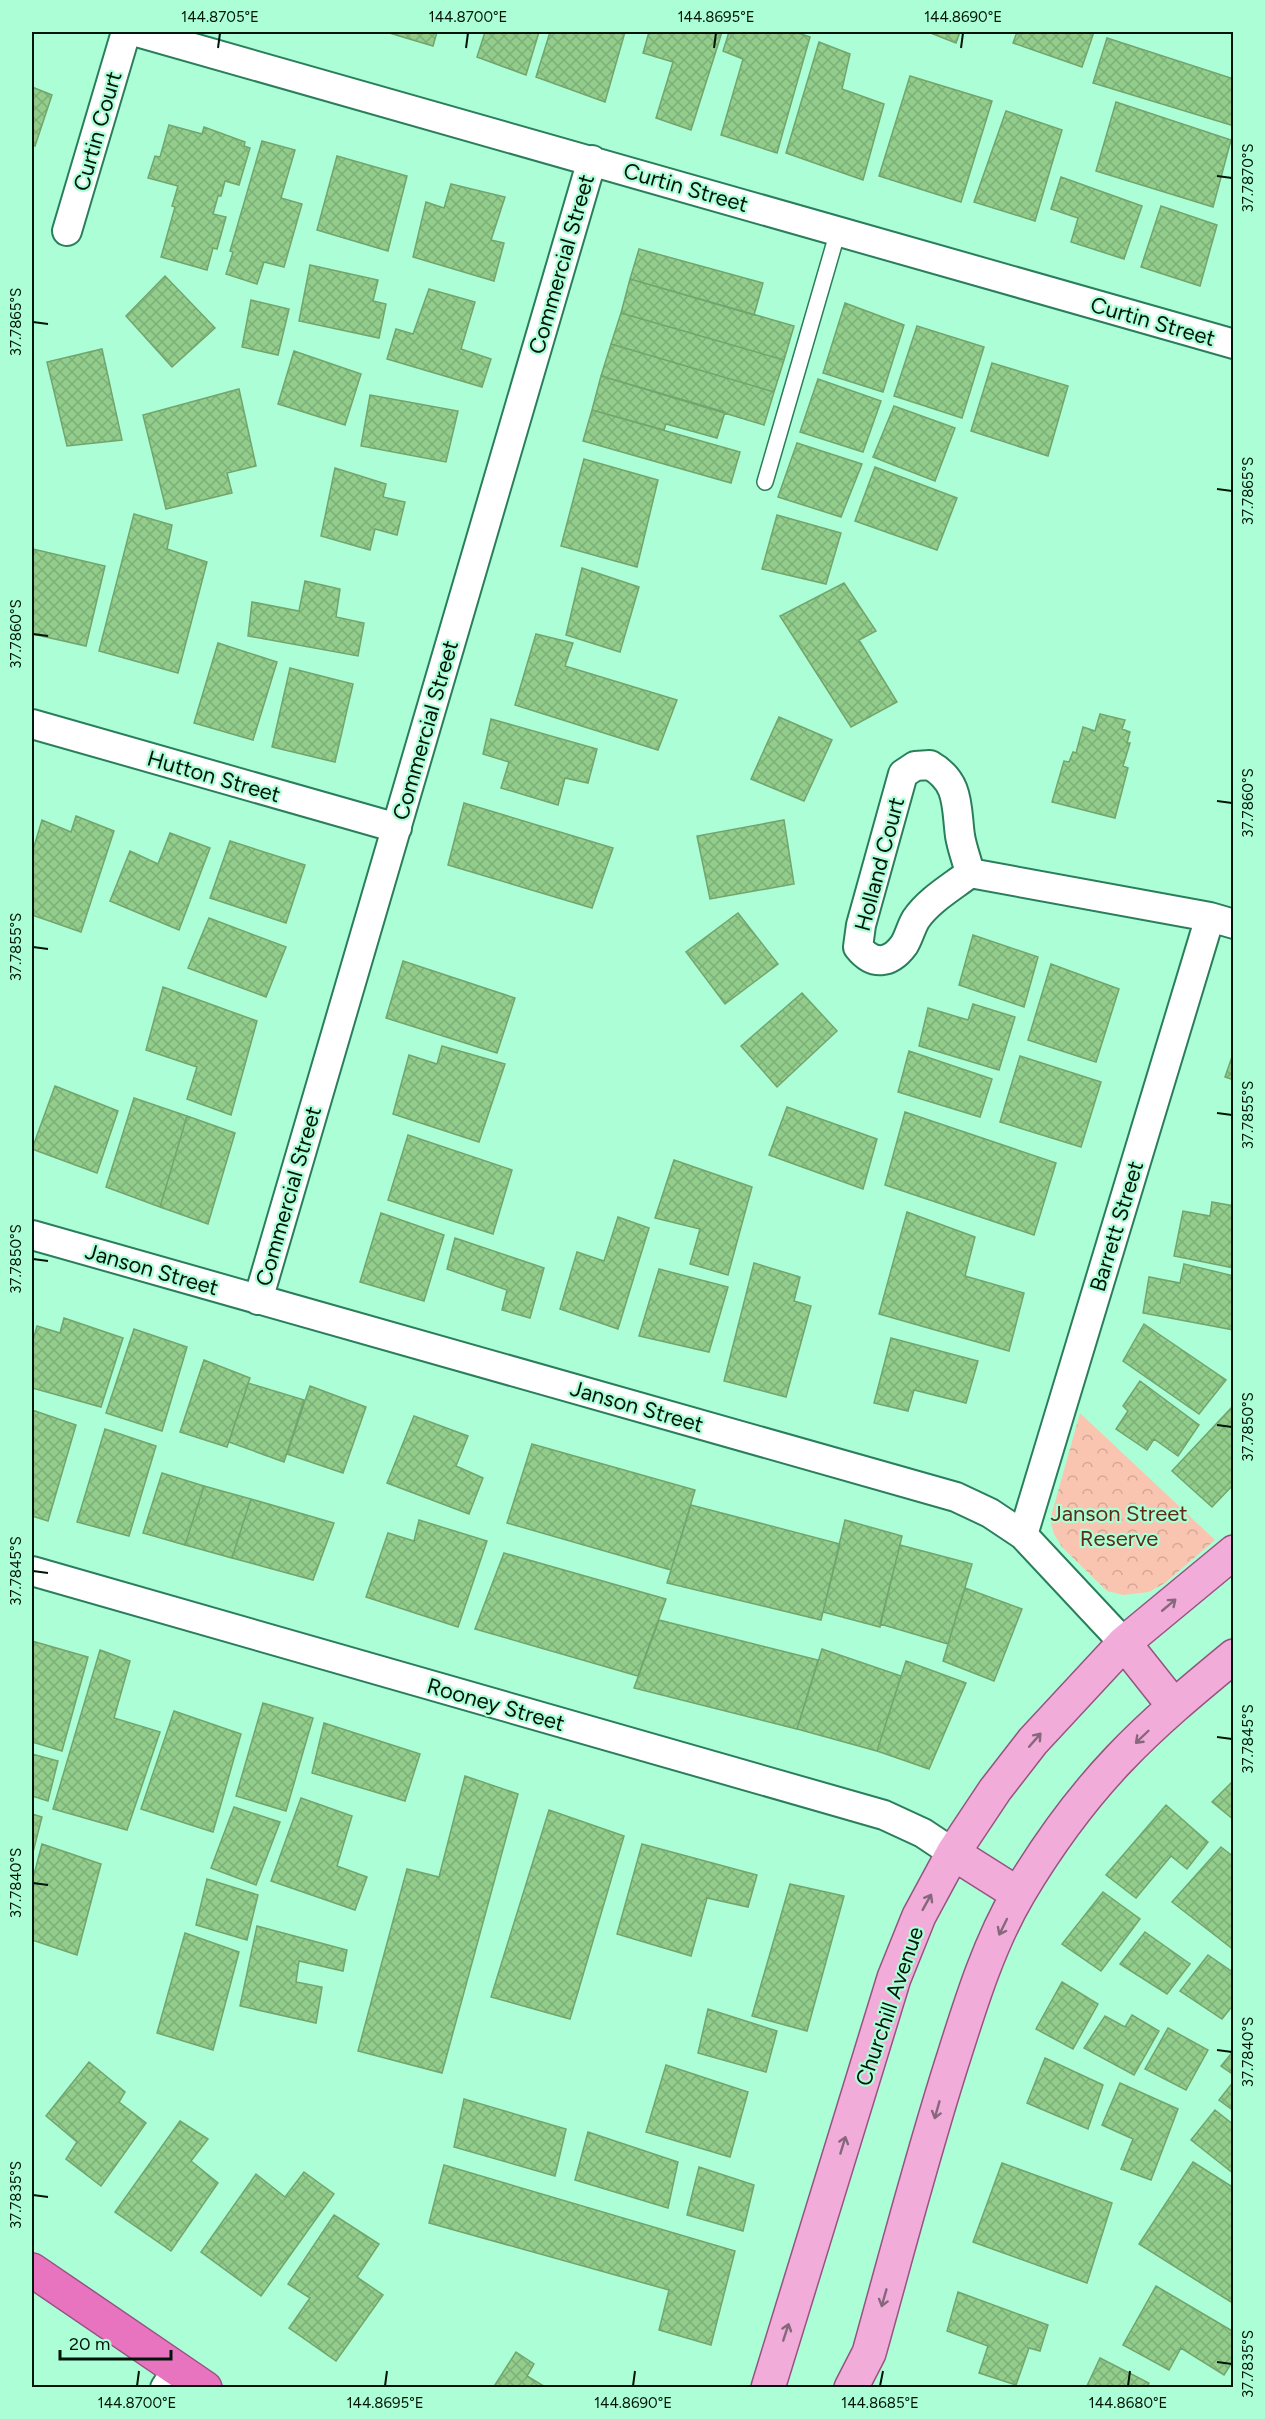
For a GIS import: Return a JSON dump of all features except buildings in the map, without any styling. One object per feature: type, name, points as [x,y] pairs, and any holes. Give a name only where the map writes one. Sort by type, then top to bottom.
[{"type":"highway","points":[[32,2270],[172,2378],[205,2388]]},
{"type":"main road","name":"Churchill Avenue","points":[[768,2388],[894,1978],[919,1916],[953,1853],[995,1790],[1033,1742],[1124,1642],[1233,1552]]},
{"type":"main road","points":[[1124,1642],[1174,1706]]},
{"type":"main road","points":[[851,2388],[869,2353],[944,2087],[972,2001],[990,1954],[1018,1894],[1075,1810],[1118,1760],[1174,1706],[1233,1656]]},
{"type":"main road","points":[[953,1853],[1018,1894]]},
{"type":"street","name":"Curtin Court","points":[[67,231],[126,32]]},
{"type":"street","name":"Curtin Street","points":[[137,32],[1233,344]]},
{"type":"street","name":"Commercial Street","points":[[258,1300],[592,160]]},
{"type":"street","name":"Hutton Street","points":[[32,724],[397,828]]},
{"type":"street","name":"Holland Court","points":[[930,765],[941,771],[955,791],[960,837],[970,873],[934,901],[916,919],[905,944],[894,956],[877,961],[867,958],[858,947],[861,925],[903,774],[915,766],[930,765]]},
{"type":"street","points":[[970,873],[1222,920]]},
{"type":"street","name":"Barrett Street","points":[[1023,1535],[1222,920]]},
{"type":"street","name":"Janson Street","points":[[32,1235],[956,1497],[990,1513],[1023,1535],[1124,1642]]},
{"type":"street","name":"Rooney Street","points":[[32,1571],[884,1815],[923,1833],[953,1853]]},
{"type":"lane","points":[[765,482],[838,231]]},
{"type":"green space","name":"Janson Street Reserve","points":[[1080,1413],[1215,1540],[1165,1583],[1149,1592],[1123,1595],[1107,1591],[1062,1547],[1054,1534],[1050,1520]]}]
